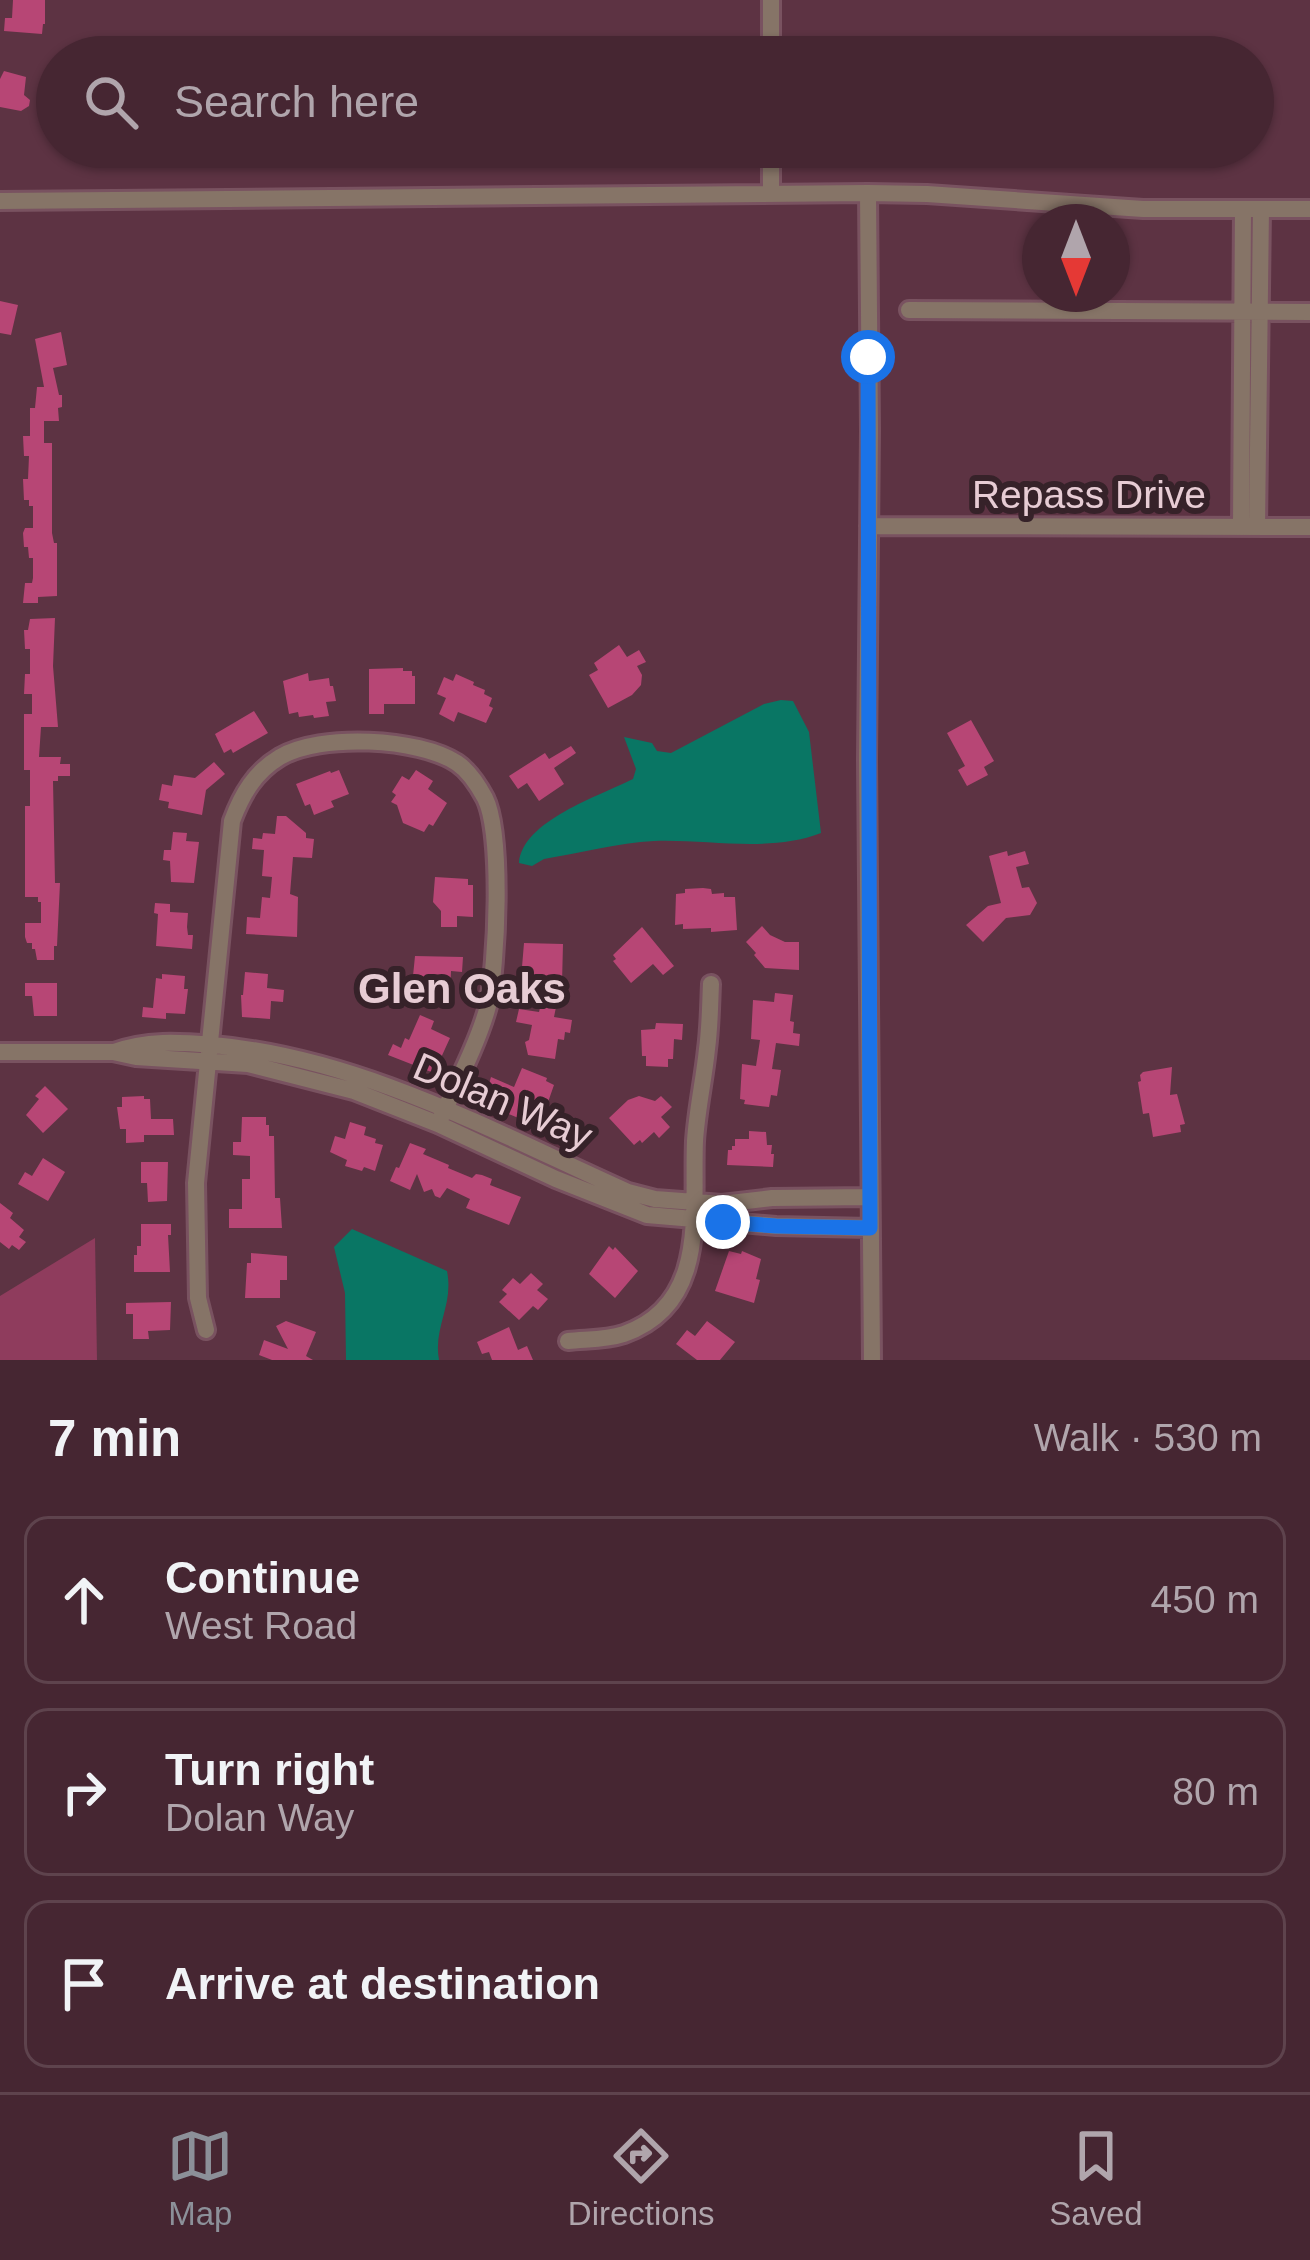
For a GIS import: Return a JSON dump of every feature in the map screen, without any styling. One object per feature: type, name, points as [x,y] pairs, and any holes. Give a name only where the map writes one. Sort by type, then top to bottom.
[{"type":"street","points":[[772,0],[772,36]]},
{"type":"street","points":[[772,168],[772,193]]},
{"type":"street","points":[[868,193],[872,1360]]},
{"type":"street","points":[[0,202],[868,193],[1143,209],[1310,209]]},
{"type":"street","points":[[1249,527],[1252,210]]},
{"type":"street","points":[[909,310],[1310,312]]},
{"type":"street","name":"Repass Drive","points":[[869,526],[1310,527]]},
{"type":"street","points":[[206,1330],[197,1298],[196,1183],[232,821],[241,796],[258,774],[283,755],[310,746],[388,742],[419,746],[467,770],[488,803],[495,832],[492,977],[487,1010],[441,1116]]},
{"type":"street","points":[[568,1341],[624,1334],[655,1316],[688,1269],[695,1142],[712,984]]},
{"type":"street","name":"Dolan Way","points":[[0,1052],[113,1052],[136,1057],[210,1053],[441,1116],[628,1192],[694,1210],[776,1226],[870,1228]]},
{"type":"street","name":"Dolan Way","points":[[694,1210],[772,1198],[870,1196]]},
{"type":"shaded area","points":[[793,701],[809,732],[821,833],[760,844],[640,842],[544,859],[532,866],[519,863],[523,848],[547,822],[633,779],[636,769],[624,737],[671,753],[764,704]]},
{"type":"shaded area","points":[[352,1229],[447,1271],[439,1360],[346,1360],[345,1293],[334,1247]]},
{"type":"shaded area","points":[[95,1238],[97,1360],[0,1360],[0,1296]]},
{"type":"building","points":[[13,0],[45,0],[42,34],[4,31],[5,18],[12,18]]},
{"type":"building","points":[[4,71],[26,77],[24,95],[30,100],[21,111],[0,107]]},
{"type":"building","points":[[0,301],[18,305],[11,335],[0,333]]},
{"type":"building","points":[[61,332],[67,365],[53,368],[62,407],[58,408],[59,421],[44,421],[44,443],[52,443],[57,596],[23,603],[25,583],[32,583],[33,578],[33,558],[24,547],[23,533],[33,528],[33,506],[24,500],[29,456],[24,456],[23,436],[30,436],[30,408],[35,408],[37,387],[44,387],[35,339]]},
{"type":"building","points":[[55,618],[58,727],[41,727],[39,757],[61,757],[60,764],[70,764],[70,776],[53,781],[55,883],[60,883],[57,946],[54,960],[37,960],[25,937],[25,923],[41,923],[41,902],[38,897],[25,897],[30,770],[24,770],[24,714],[32,714],[32,694],[24,694],[30,649],[25,649],[24,630],[30,619]]},
{"type":"building","points":[[619,645],[627,657],[639,650],[646,662],[637,666],[641,685],[608,708],[589,675],[598,670],[594,663]]},
{"type":"building","points":[[403,668],[415,676],[415,704],[384,704],[384,714],[369,714],[369,669]]},
{"type":"building","points":[[308,673],[309,681],[329,678],[333,686],[336,701],[326,702],[329,716],[289,714],[283,681]]},
{"type":"building","points":[[456,674],[492,698],[486,723],[458,712],[454,722],[439,714],[446,698],[437,694],[444,677],[453,681]]},
{"type":"building","points":[[254,711],[268,733],[233,753],[231,749],[224,753],[215,734]]},
{"type":"building","points":[[971,720],[994,761],[984,767],[988,775],[967,786],[958,770],[965,766],[947,733]]},
{"type":"building","points":[[571,746],[576,753],[554,768],[564,784],[539,801],[527,783],[518,789],[509,776],[545,753],[549,759]]},
{"type":"building","points":[[214,762],[225,774],[206,790],[202,815],[168,808],[169,802],[159,800],[162,784],[172,786],[174,775],[195,778]]},
{"type":"building","points":[[339,770],[349,794],[314,815],[296,784]]},
{"type":"building","points":[[416,770],[433,781],[428,789],[447,803],[424,832],[403,823],[397,805],[391,802],[402,776],[409,780]]},
{"type":"building","points":[[277,816],[286,816],[306,838],[314,839],[312,858],[293,857],[290,894],[298,897],[297,937],[246,934],[247,917],[260,918],[262,897],[270,898],[272,877],[262,876],[264,850],[252,849],[253,838],[275,834]]},
{"type":"building","points":[[173,832],[187,833],[186,841],[199,842],[194,883],[171,882],[170,861],[163,860],[164,850],[171,850]]},
{"type":"building","points":[[1007,851],[1008,856],[1025,851],[1029,864],[1016,867],[1022,888],[1029,887],[1037,903],[1030,915],[1006,918],[983,942],[966,925],[988,906],[1001,903],[989,856]]},
{"type":"building","points":[[435,877],[468,879],[468,885],[473,885],[473,917],[457,916],[457,927],[441,927],[441,911],[433,902]]},
{"type":"building","points":[[703,888],[735,897],[737,930],[711,932],[711,928],[675,925],[676,894]]},
{"type":"building","points":[[155,903],[170,904],[170,912],[188,913],[192,949],[156,946]]},
{"type":"building","points":[[762,926],[785,942],[799,942],[799,970],[765,968],[754,955],[746,942]]},
{"type":"building","points":[[642,927],[674,966],[663,975],[653,964],[631,983],[613,955]]},
{"type":"building","points":[[524,943],[563,944],[562,983],[521,979]]},
{"type":"building","points":[[415,956],[463,957],[462,972],[451,971],[450,994],[440,994],[440,999],[414,995]]},
{"type":"building","points":[[245,972],[268,974],[267,988],[284,990],[283,1002],[271,1001],[270,1019],[242,1017]]},
{"type":"building","points":[[162,974],[185,976],[185,1014],[166,1013],[166,1019],[142,1017],[143,1007],[153,1008],[156,978],[162,979]]},
{"type":"building","points":[[25,983],[57,983],[57,1016],[34,1016]]},
{"type":"building","points":[[775,993],[793,995],[790,1021],[794,1022],[793,1033],[800,1034],[799,1046],[776,1043],[772,1069],[781,1070],[777,1096],[771,1095],[769,1107],[744,1104],[740,1099],[742,1064],[756,1066],[760,1040],[751,1039],[753,1000],[774,1002]]},
{"type":"building","points":[[541,1004],[556,1007],[554,1017],[572,1020],[570,1033],[558,1039],[555,1059],[528,1055],[525,1042],[532,1025],[516,1022],[519,1009],[539,1012]]},
{"type":"building","points":[[420,1015],[434,1021],[431,1029],[450,1038],[434,1073],[388,1055],[393,1044],[401,1048],[405,1038],[409,1040]]},
{"type":"building","points":[[656,1023],[683,1024],[682,1040],[674,1039],[668,1067],[646,1066],[646,1056],[642,1056],[641,1030],[655,1029]]},
{"type":"building","points":[[1172,1067],[1170,1095],[1177,1094],[1185,1124],[1180,1125],[1181,1132],[1153,1137],[1138,1082],[1143,1072]]},
{"type":"building","points":[[522,1068],[554,1085],[541,1122],[506,1113],[508,1108],[486,1094],[491,1077],[514,1087]]},
{"type":"building","points":[[45,1086],[68,1109],[43,1133],[26,1115]]},
{"type":"building","points":[[639,1096],[655,1101],[661,1096],[672,1107],[661,1117],[670,1127],[659,1138],[654,1132],[634,1145],[609,1118]]},
{"type":"building","points":[[122,1097],[150,1099],[151,1119],[173,1119],[174,1135],[144,1135],[144,1142],[126,1143],[117,1107],[122,1107]]},
{"type":"building","points":[[242,1117],[266,1117],[269,1136],[274,1136],[275,1198],[280,1198],[282,1228],[229,1228],[229,1209],[242,1209],[242,1179],[250,1179],[250,1156],[233,1155],[233,1142],[241,1142]]},
{"type":"building","points":[[350,1122],[366,1127],[364,1135],[383,1145],[375,1171],[345,1166],[347,1160],[330,1152],[335,1136],[345,1139]]},
{"type":"building","points":[[749,1131],[766,1132],[773,1167],[727,1165],[735,1139],[749,1139]]},
{"type":"building","points":[[410,1143],[426,1149],[423,1154],[448,1168],[472,1178],[482,1175],[492,1179],[490,1185],[521,1197],[509,1225],[466,1208],[470,1199],[447,1188],[440,1198],[432,1189],[424,1192],[417,1174],[410,1190],[390,1181]]},
{"type":"building","points":[[43,1158],[65,1172],[48,1201],[18,1184],[25,1172],[32,1176]]},
{"type":"building","points":[[141,1162],[168,1162],[167,1201],[148,1202],[147,1183],[141,1183]]},
{"type":"building","points":[[0,1203],[24,1230],[19,1237],[26,1242],[19,1250],[0,1242]]},
{"type":"building","points":[[141,1224],[171,1224],[170,1272],[134,1272]]},
{"type":"building","points":[[609,1246],[638,1271],[615,1298],[589,1274]]},
{"type":"building","points":[[729,1251],[761,1259],[754,1303],[715,1291]]},
{"type":"building","points":[[251,1253],[287,1256],[287,1280],[280,1280],[280,1298],[245,1298]]},
{"type":"building","points":[[531,1273],[543,1284],[537,1290],[548,1299],[519,1320],[499,1302],[507,1294],[502,1290],[513,1278],[520,1284]]},
{"type":"building","points":[[171,1302],[170,1330],[148,1331],[149,1339],[133,1339],[133,1314],[126,1314],[126,1303]]},
{"type":"building","points":[[286,1321],[316,1332],[306,1356],[313,1360],[272,1360],[259,1355],[264,1340],[288,1349],[276,1326]]},
{"type":"building","points":[[707,1321],[735,1342],[720,1360],[697,1360],[676,1344],[687,1330],[695,1336]]},
{"type":"building","points":[[509,1327],[518,1350],[527,1346],[533,1360],[492,1360],[489,1352],[482,1354],[477,1342]]},
{"type":"district","name":"Glen Oaks","points":[[462,988]]},
{"type":"route","points":[[723,1222],[870,1228],[868,357]]}]
